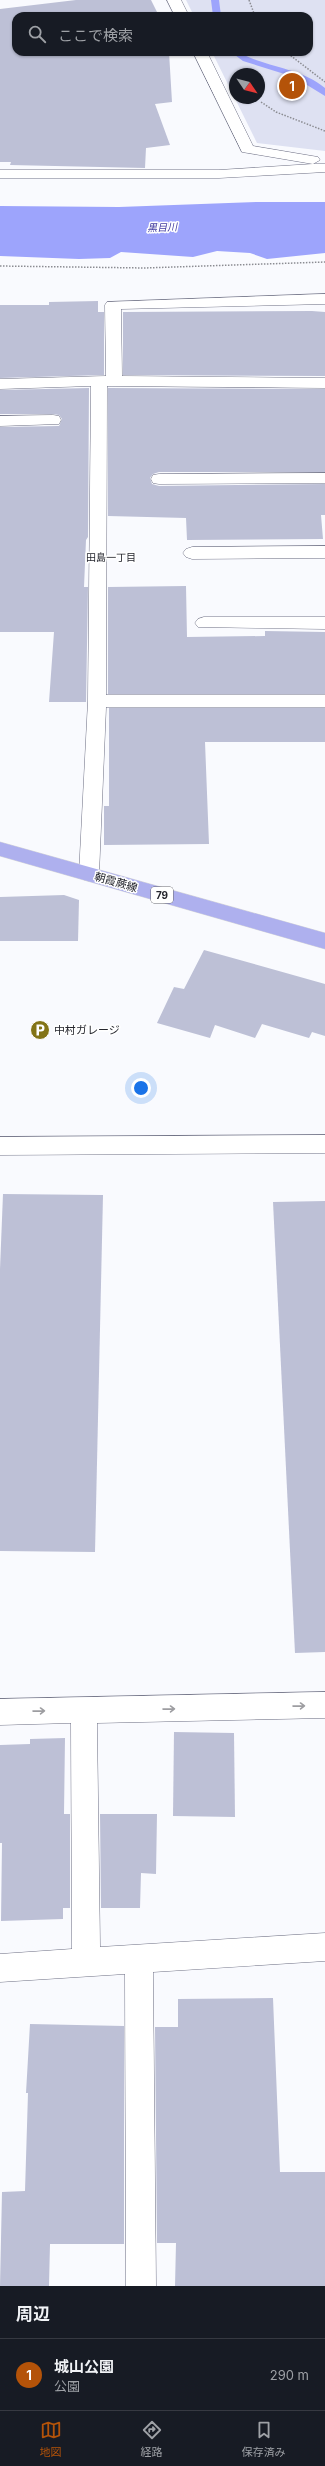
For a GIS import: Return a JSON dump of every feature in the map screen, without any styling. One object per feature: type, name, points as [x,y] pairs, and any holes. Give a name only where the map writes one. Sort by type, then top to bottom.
[{"type":"main road","name":"朝霞蕨線","points":[[0,849],[325,941]]},
{"type":"street","points":[[174,0],[180,12]]},
{"type":"street","points":[[202,56],[247,149],[325,162]]},
{"type":"street","points":[[0,174],[219,174],[325,168]]},
{"type":"street","points":[[89,874],[97,701],[106,381],[113,305],[325,299]]},
{"type":"street","points":[[0,384],[106,381],[325,383]]},
{"type":"street","points":[[0,421],[53,420]]},
{"type":"street","points":[[159,479],[325,478]]},
{"type":"street","points":[[192,553],[325,552]]},
{"type":"street","points":[[204,623],[325,623]]},
{"type":"street","points":[[97,701],[325,701]]},
{"type":"street","points":[[0,1146],[325,1144]]},
{"type":"street","points":[[0,1712],[325,1705]]},
{"type":"street","points":[[84,1710],[86,1961]]},
{"type":"street","points":[[0,1968],[86,1961],[325,1947]]},
{"type":"street","points":[[138,1958],[141,2286]]},
{"type":"path","points":[[249,0],[254,12]]},
{"type":"path","points":[[291,56],[325,82]]},
{"type":"path","points":[[262,104],[276,112],[325,130]]},
{"type":"path","points":[[0,266],[144,268],[325,262]]},
{"type":"shaded area","points":[[186,0],[325,0],[325,151],[257,143],[238,104],[265,104],[265,68],[229,68],[229,86],[214,56],[313,56],[313,12],[192,12]]},
{"type":"water","name":"黒目川","points":[[257,202],[325,202],[325,253],[267,259],[250,253],[217,251],[193,257],[121,252],[110,258],[79,259],[0,256],[0,206],[119,207]]},
{"type":"building","points":[[76,0],[151,0],[157,12],[12,12],[12,56],[169,56],[172,102],[155,104],[170,145],[146,148],[145,168],[10,165],[11,162],[0,162],[0,9]]},
{"type":"building","points":[[98,301],[98,312],[104,312],[104,375],[0,378],[0,305],[49,305],[49,302]]},
{"type":"building","points":[[123,312],[325,312],[325,376],[123,375]]},
{"type":"building","points":[[89,388],[88,537],[86,540],[84,587],[88,587],[86,702],[49,702],[54,632],[0,632],[0,427],[59,426],[62,419],[59,415],[53,414],[0,414],[0,390]]},
{"type":"building","points":[[108,388],[325,389],[325,472],[159,472],[153,474],[150,478],[152,484],[159,486],[325,484],[325,515],[321,515],[323,539],[187,540],[186,518],[108,516]]},
{"type":"building","points":[[186,586],[187,637],[265,636],[265,631],[325,632],[325,694],[108,694],[108,587]]},
{"type":"building","points":[[109,708],[325,708],[325,742],[205,742],[209,844],[104,845],[104,806],[109,806]]},
{"type":"building","points":[[64,895],[79,900],[78,941],[0,941],[0,897]]},
{"type":"building","points":[[204,950],[325,984],[325,1036],[312,1032],[309,1038],[262,1024],[255,1038],[215,1025],[210,1038],[157,1023],[174,987],[184,989]]},
{"type":"building","points":[[3,1194],[103,1195],[95,1552],[0,1551],[0,1269]]},
{"type":"building","points":[[325,1201],[325,1652],[295,1653],[273,1202]]},
{"type":"building","points":[[174,1732],[234,1733],[235,1817],[173,1816]]},
{"type":"building","points":[[65,1738],[64,1814],[70,1814],[70,1908],[63,1908],[63,1919],[1,1921],[2,1843],[0,1843],[0,1745],[30,1744],[30,1739]]},
{"type":"building","points":[[100,1814],[157,1814],[156,1874],[141,1873],[140,1908],[101,1908]]},
{"type":"building","points":[[273,1998],[280,2172],[325,2172],[325,2286],[175,2286],[176,2243],[157,2243],[155,2027],[178,2027],[178,1999]]},
{"type":"building","points":[[30,2024],[124,2026],[124,2244],[50,2244],[49,2286],[0,2286],[2,2192],[25,2191],[28,2093],[26,2093]]},
{"type":"waterway","points":[[215,0],[216,12]]},
{"type":"waterway","points":[[240,56],[246,60],[297,75],[314,84],[325,93]]},
{"type":"place","name":"城山公園","points":[[292,86]]},
{"type":"place","name":"中村ガレージ","points":[[40,1030]]},
{"type":"district","name":"田島一丁目","points":[[111,557]]}]
